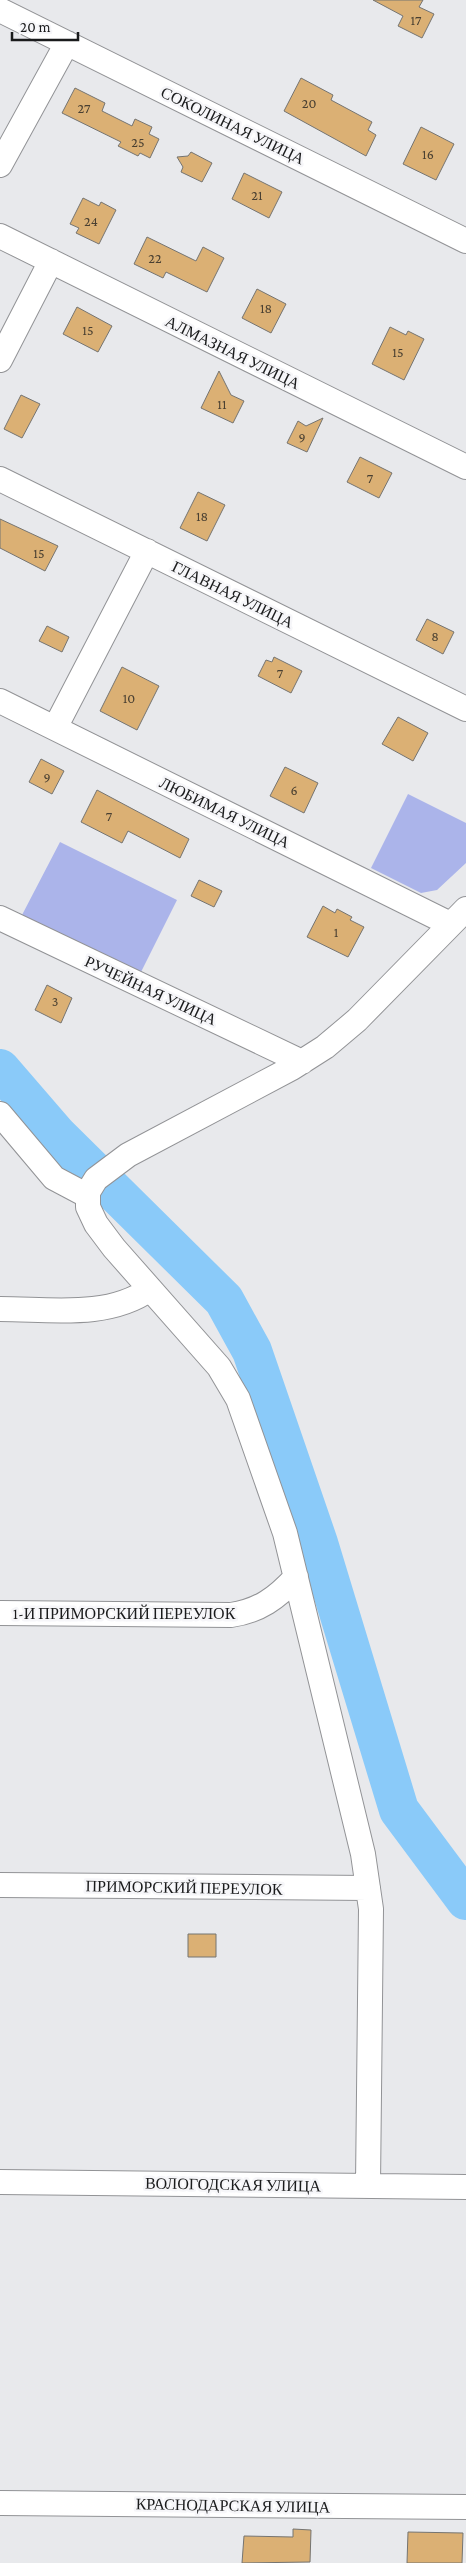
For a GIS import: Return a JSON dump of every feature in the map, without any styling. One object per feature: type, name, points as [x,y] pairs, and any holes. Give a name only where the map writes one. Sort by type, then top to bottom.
[{"type":"street","name":"СОКОЛИНАЯ УЛИЦА","points":[[0,10],[466,241]]},
{"type":"street","points":[[0,164],[67,43]]},
{"type":"street","name":"АЛМАЗНАЯ УЛИЦА","points":[[0,236],[466,467]]},
{"type":"street","points":[[0,360],[51,261]]},
{"type":"street","name":"ГЛАВНАЯ УЛИЦА","points":[[0,479],[466,708]]},
{"type":"street","points":[[55,728],[146,551]]},
{"type":"street","name":"ЛЮБИМАЯ УЛИЦА","points":[[0,701],[458,916]]},
{"type":"street","points":[[368,2185],[371,1909],[363,1854],[285,1533],[238,1399],[219,1367],[114,1248],[96,1224],[88,1207],[98,1181],[128,1155],[302,1062],[325,1047],[357,1020],[458,916]]},
{"type":"street","name":"РУЧЕЙНАЯ УЛИЦА","points":[[0,918],[302,1062]]},
{"type":"street","points":[[0,1114],[54,1178],[98,1181]]},
{"type":"street","points":[[0,1309],[106,1309],[138,1298],[150,1289]]},
{"type":"street","name":"1-И ПРИМОРСКИЙ ПЕРЕУЛОК","points":[[0,1613],[231,1615],[249,1612],[268,1603],[296,1577]]},
{"type":"street","name":"ПРИМОРСКИЙ ПЕРЕУЛОК","points":[[0,1885],[368,1888]]},
{"type":"street","name":"ВОЛОГОДСКАЯ УЛИЦА","points":[[0,2182],[466,2187]]},
{"type":"street","name":"КРАСНОДАРСКАЯ УЛИЦА","points":[[0,2503],[466,2507]]},
{"type":"shaded area","points":[[408,794],[466,823],[466,863],[437,890],[421,893],[371,868]]},
{"type":"shaded area","points":[[60,842],[177,900],[140,974],[22,915]]},
{"type":"building","points":[[373,0],[423,0],[419,7],[434,14],[422,38],[398,26],[403,16]]},
{"type":"building","points":[[301,78],[333,95],[331,100],[372,122],[368,130],[376,135],[366,156],[284,111]]},
{"type":"building","points":[[75,88],[105,103],[102,111],[132,126],[135,119],[152,127],[149,134],[159,139],[150,158],[140,153],[138,156],[118,146],[121,142],[62,113]]},
{"type":"building","points":[[421,127],[454,144],[436,180],[403,164]]},
{"type":"building","points":[[191,152],[212,163],[202,182],[181,172],[183,167],[177,157],[188,156]]},
{"type":"building","points":[[244,173],[282,192],[269,218],[232,199]]},
{"type":"building","points":[[83,198],[99,206],[101,202],[116,210],[99,244],[76,233],[79,228],[70,224]]},
{"type":"building","points":[[147,237],[196,261],[203,247],[224,258],[207,292],[166,272],[163,278],[134,264]]},
{"type":"building","points":[[257,289],[286,304],[271,333],[242,318]]},
{"type":"building","points":[[77,307],[112,326],[98,352],[63,334]]},
{"type":"building","points":[[390,327],[406,335],[408,331],[424,339],[404,380],[372,364]]},
{"type":"building","points":[[219,371],[231,395],[244,401],[233,423],[201,408]]},
{"type":"building","points":[[21,395],[40,404],[22,438],[4,429]]},
{"type":"building","points":[[323,418],[307,452],[287,443],[298,421],[306,426]]},
{"type":"building","points":[[360,457],[392,473],[379,498],[347,482]]},
{"type":"building","points":[[198,492],[225,505],[207,541],[180,528]]},
{"type":"building","points":[[0,519],[58,546],[45,571],[0,548]]},
{"type":"building","points":[[427,619],[454,632],[443,654],[416,640]]},
{"type":"building","points":[[47,626],[69,637],[62,652],[39,641]]},
{"type":"building","points":[[274,657],[302,671],[291,693],[258,676],[266,660],[272,662]]},
{"type":"building","points":[[122,667],[159,686],[137,730],[100,711]]},
{"type":"building","points":[[398,717],[428,733],[413,761],[382,744]]},
{"type":"building","points":[[41,759],[64,771],[52,794],[29,782]]},
{"type":"building","points":[[285,767],[318,783],[304,813],[270,796]]},
{"type":"building","points":[[97,790],[189,839],[180,858],[128,831],[122,843],[81,822]]},
{"type":"building","points":[[199,880],[222,891],[214,907],[191,896]]},
{"type":"building","points":[[323,906],[335,913],[337,909],[352,917],[350,920],[364,927],[348,957],[307,937]]},
{"type":"building","points":[[47,985],[72,998],[61,1023],[35,1010]]},
{"type":"building","points":[[188,1934],[216,1934],[216,1957],[188,1957]]},
{"type":"building","points":[[293,2529],[311,2530],[310,2562],[242,2563],[244,2536],[293,2537]]},
{"type":"building","points":[[408,2532],[463,2533],[462,2563],[407,2563]]},
{"type":"waterway","points":[[0,1069],[57,1135],[224,1300],[252,1351],[318,1543],[399,1810],[466,1900]]}]
